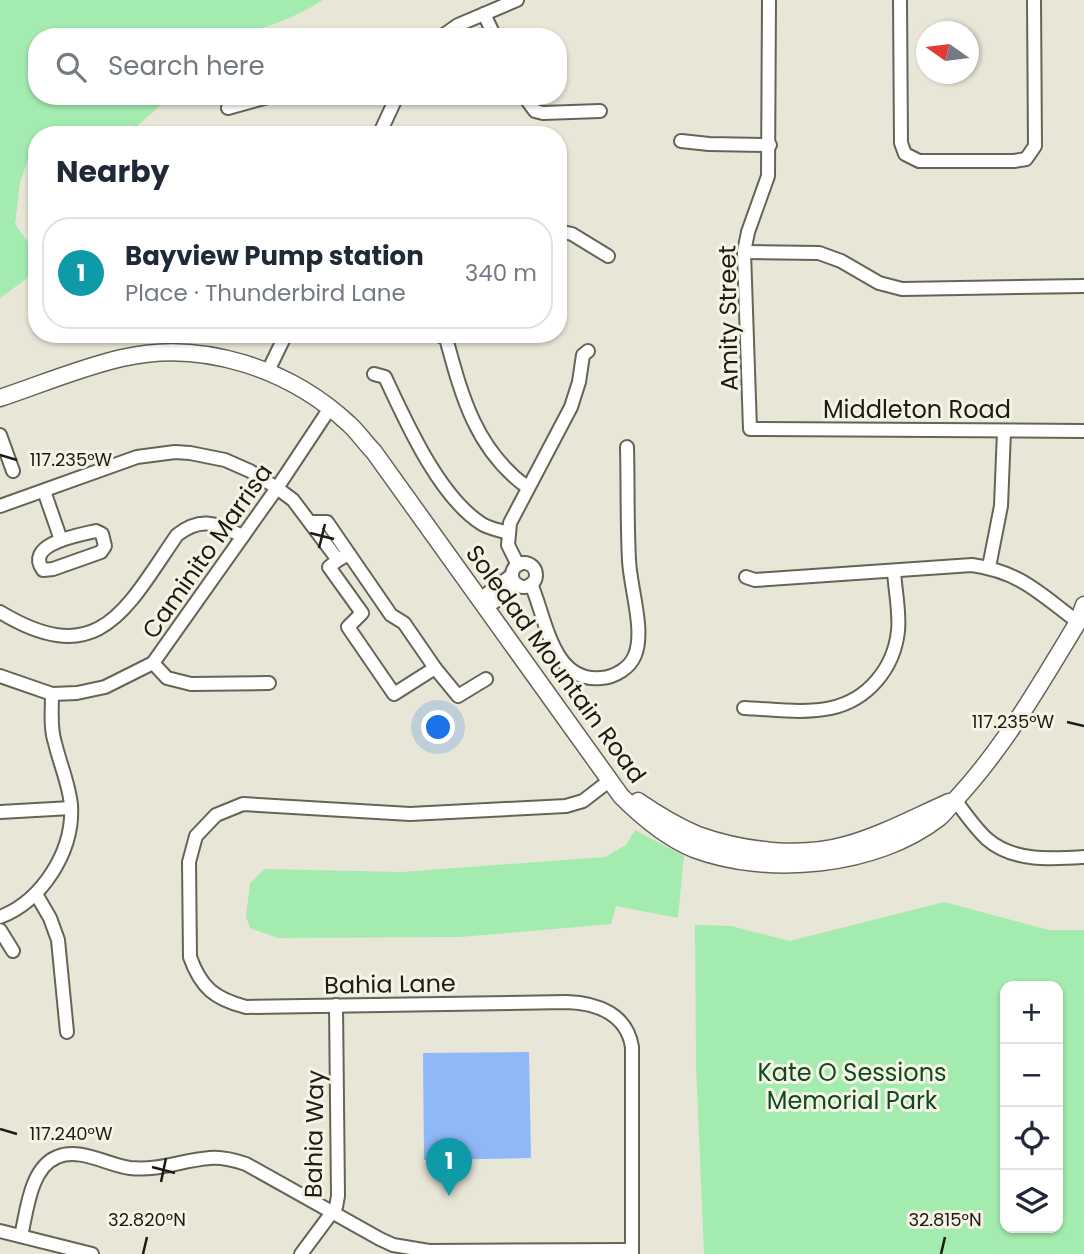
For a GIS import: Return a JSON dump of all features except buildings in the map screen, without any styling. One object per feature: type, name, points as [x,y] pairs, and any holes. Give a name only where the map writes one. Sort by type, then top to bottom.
[{"type":"main road","name":"Soledad Mountain Road","points":[[0,398],[122,358],[177,353],[239,362],[268,371],[298,386],[350,425],[374,452],[609,781],[640,815],[693,848],[722,856],[758,862],[807,863],[863,855],[903,839],[942,816],[993,757],[1081,621],[1084,605]]},
{"type":"main road","points":[[609,781],[671,822],[698,834],[725,843],[780,850],[805,851],[842,846],[893,828],[955,800]]},
{"type":"street","points":[[454,28],[517,0]]},
{"type":"street","name":"Amity Street","points":[[750,429],[744,253],[748,232],[768,176],[769,0]]},
{"type":"street","points":[[900,0],[901,144],[905,154],[919,161],[1026,159],[1035,146],[1034,0]]},
{"type":"street","points":[[484,14],[491,28]]},
{"type":"street","points":[[228,108],[239,105]]},
{"type":"street","points":[[382,126],[390,105]]},
{"type":"street","points":[[531,105],[535,111],[543,113],[600,111]]},
{"type":"street","points":[[681,141],[769,145]]},
{"type":"street","points":[[567,233],[608,256]]},
{"type":"street","points":[[744,253],[818,253],[841,261],[879,283],[902,289],[1084,286]]},
{"type":"street","points":[[268,371],[281,343]]},
{"type":"street","points":[[447,343],[461,394],[477,430],[507,473],[527,487]]},
{"type":"street","points":[[588,351],[583,355],[579,382],[571,407],[527,487],[508,533],[508,545],[520,577],[561,661],[576,673],[594,679],[609,677],[626,668],[634,657],[639,640],[629,562],[627,447]]},
{"type":"street","points":[[374,374],[384,377],[418,446],[462,509],[485,526],[508,533]]},
{"type":"street","name":"Caminito Marrisa","points":[[52,694],[77,693],[105,687],[153,663],[278,488],[330,408]]},
{"type":"street","name":"Middleton Road","points":[[750,429],[1084,431]]},
{"type":"street","points":[[989,568],[1001,506],[1004,431]]},
{"type":"street","points":[[0,435],[13,471]]},
{"type":"street","points":[[0,506],[137,457],[174,452],[225,460],[278,488],[293,500],[312,522],[327,522],[343,557],[391,615],[404,623],[458,696],[486,679]]},
{"type":"street","points":[[44,491],[61,540]]},
{"type":"street","points":[[0,611],[26,627],[41,632],[63,636],[83,634],[109,622],[128,606],[177,535],[185,528],[199,523],[214,523],[243,537]]},
{"type":"street","points":[[96,531],[102,534],[105,546],[101,552],[43,570],[38,563],[38,556],[44,548],[61,540],[96,531]]},
{"type":"street","points":[[343,557],[329,567],[362,613],[348,627],[394,694],[435,668]]},
{"type":"street","points":[[746,577],[755,580],[972,565],[1018,577],[1081,621]]},
{"type":"street","points":[[744,708],[833,708],[862,695],[881,676],[893,656],[898,629],[894,572]]},
{"type":"street","points":[[483,604],[520,577]]},
{"type":"street","points":[[153,663],[167,678],[191,684],[269,683]]},
{"type":"street","points":[[0,676],[52,694],[53,735],[69,790],[71,808],[60,859],[36,894],[25,904],[0,917]]},
{"type":"street","name":"Bahia Lane","points":[[609,781],[583,801],[566,806],[410,814],[243,804],[216,815],[197,836],[189,862],[190,957],[195,972],[205,987],[228,1002],[247,1007],[582,1003],[606,1010],[618,1018],[630,1035],[632,1047],[632,1252]]},
{"type":"street","points":[[955,800],[988,840],[1010,852],[1044,860],[1084,857]]},
{"type":"street","points":[[0,812],[71,808]]},
{"type":"street","points":[[36,894],[50,918],[58,940],[66,1032]]},
{"type":"street","points":[[0,930],[13,951]]},
{"type":"street","name":"Bahia Way","points":[[301,1254],[336,1207],[338,1196],[336,1005]]},
{"type":"street","points":[[20,1236],[37,1175],[57,1157],[73,1154],[130,1168],[163,1168],[209,1158],[228,1158],[246,1164],[387,1242],[429,1251],[632,1252]]},
{"type":"street","points":[[0,1231],[92,1254]]},
{"type":"green space","points":[[0,0],[323,0],[263,28],[28,28],[28,105],[160,105],[137,126],[28,126],[28,159],[20,182],[15,224],[28,242],[28,278],[0,298]]},
{"type":"green space","points":[[635,830],[684,856],[678,918],[616,906],[611,924],[461,937],[278,938],[250,928],[246,917],[250,883],[265,869],[401,872],[605,857],[626,845]]},
{"type":"green space","name":"Kate O Sessions Memorial Park","points":[[944,902],[1049,930],[1084,930],[1084,1254],[704,1254],[696,1065],[695,925],[731,926],[790,941]]},
{"type":"water","points":[[529,1052],[531,1158],[424,1160],[423,1053]]},
{"type":"place","name":"Bayview Pump station","points":[[449,1196]]}]
